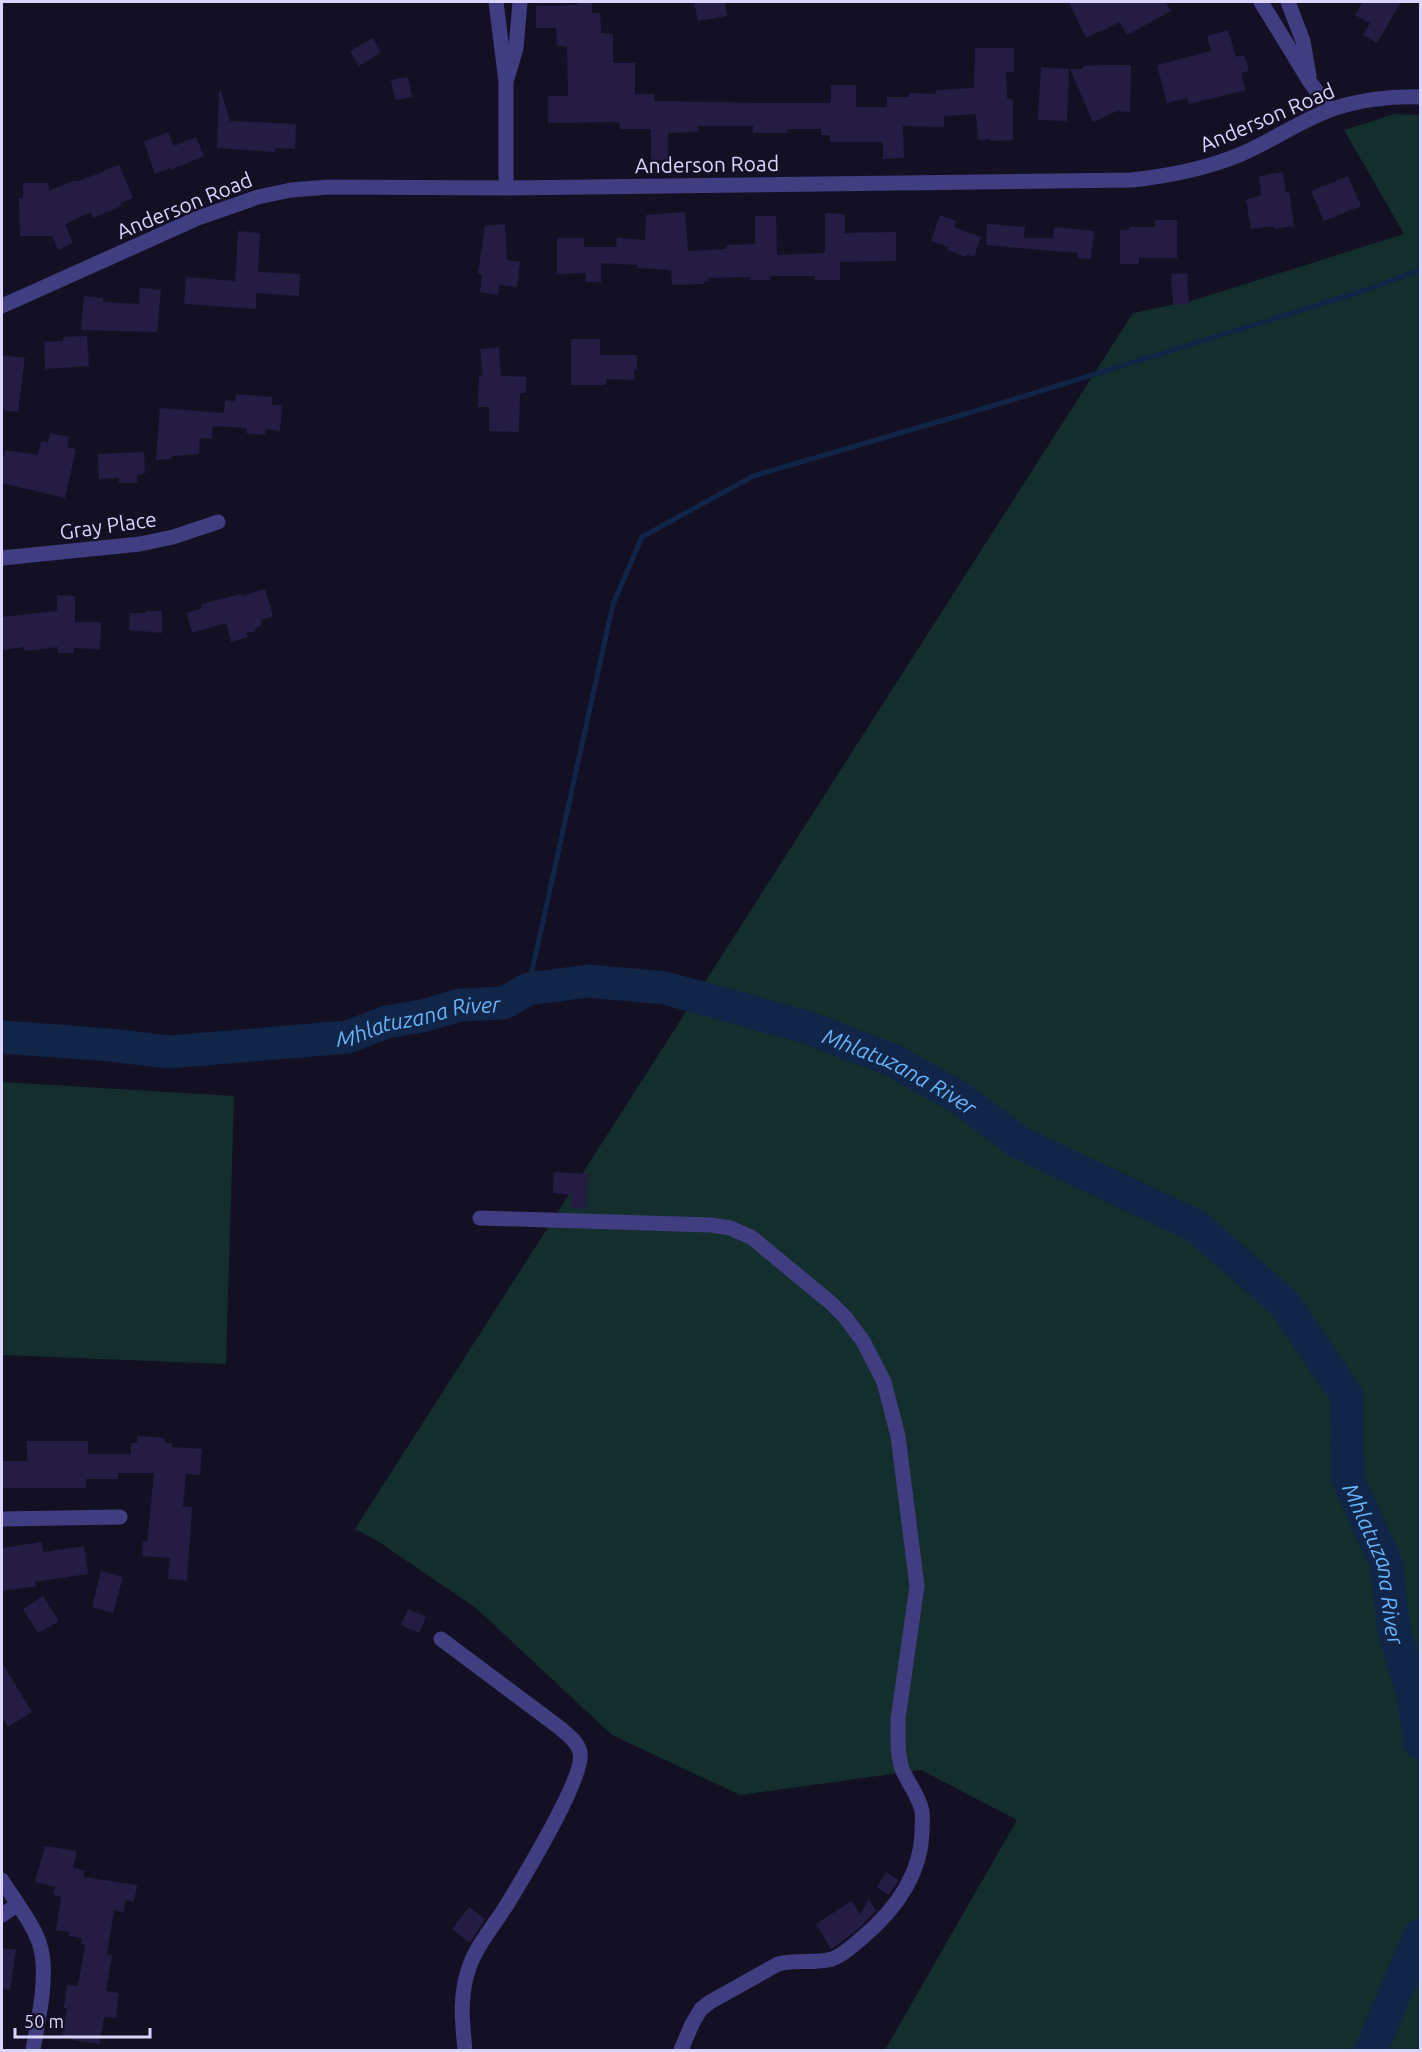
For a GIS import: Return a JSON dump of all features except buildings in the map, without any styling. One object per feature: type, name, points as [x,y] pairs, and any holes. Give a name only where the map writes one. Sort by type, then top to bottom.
[{"type":"street","points":[[496,2],[506,82],[506,188]]},
{"type":"street","points":[[506,82],[516,48],[520,2]]},
{"type":"street","points":[[1261,2],[1330,110]]},
{"type":"street","points":[[1288,2],[1303,41],[1310,82]]},
{"type":"street","name":"Anderson Road","points":[[2,306],[198,218],[258,196],[291,190],[329,187],[506,188],[1131,180],[1160,177],[1238,156],[1330,110],[1390,98],[1420,97]]},
{"type":"street","name":"Gray Place","points":[[2,558],[140,544],[173,537],[218,522]]},
{"type":"street","points":[[480,1218],[711,1225],[730,1228],[751,1237],[831,1303],[852,1325],[875,1361],[884,1382],[898,1436],[917,1586],[898,1719],[899,1755],[902,1767],[922,1811],[921,1839],[914,1870],[900,1898],[846,1951],[831,1959],[778,1964],[710,2002],[696,2016],[681,2050]]},
{"type":"street","points":[[2,1519],[120,1517]]},
{"type":"street","points":[[441,1639],[560,1728],[576,1743],[581,1753],[580,1768],[571,1791],[471,1963],[461,2008],[465,2050]]},
{"type":"street","points":[[2,1880],[41,1947],[44,1967],[33,2050]]},
{"type":"street","points":[[2,1915],[17,1905]]},
{"type":"green space","points":[[1395,114],[1420,115],[1420,2050],[885,2050],[1017,1820],[921,1770],[740,1795],[612,1735],[476,1608],[376,1540],[355,1529],[1133,313],[1191,301],[1404,234],[1344,130]]},
{"type":"green space","points":[[2,1082],[234,1096],[226,1364],[2,1355]]},
{"type":"waterway","points":[[528,989],[613,604],[642,537],[753,476],[999,404],[1363,291],[1420,270]]},
{"type":"waterway","name":"Mhlatuzana River","points":[[2,1037],[169,1052],[348,1037],[386,1022],[422,1016],[460,1005],[504,1003],[528,989],[588,981],[665,988],[806,1027],[892,1060],[958,1097],[1020,1143],[1196,1226],[1284,1303],[1347,1396],[1348,1480],[1386,1563],[1394,1631],[1413,1695],[1420,1743]]},
{"type":"waterway","name":"Mhlatuzana River","points":[[1371,2050],[1420,1935]]}]
